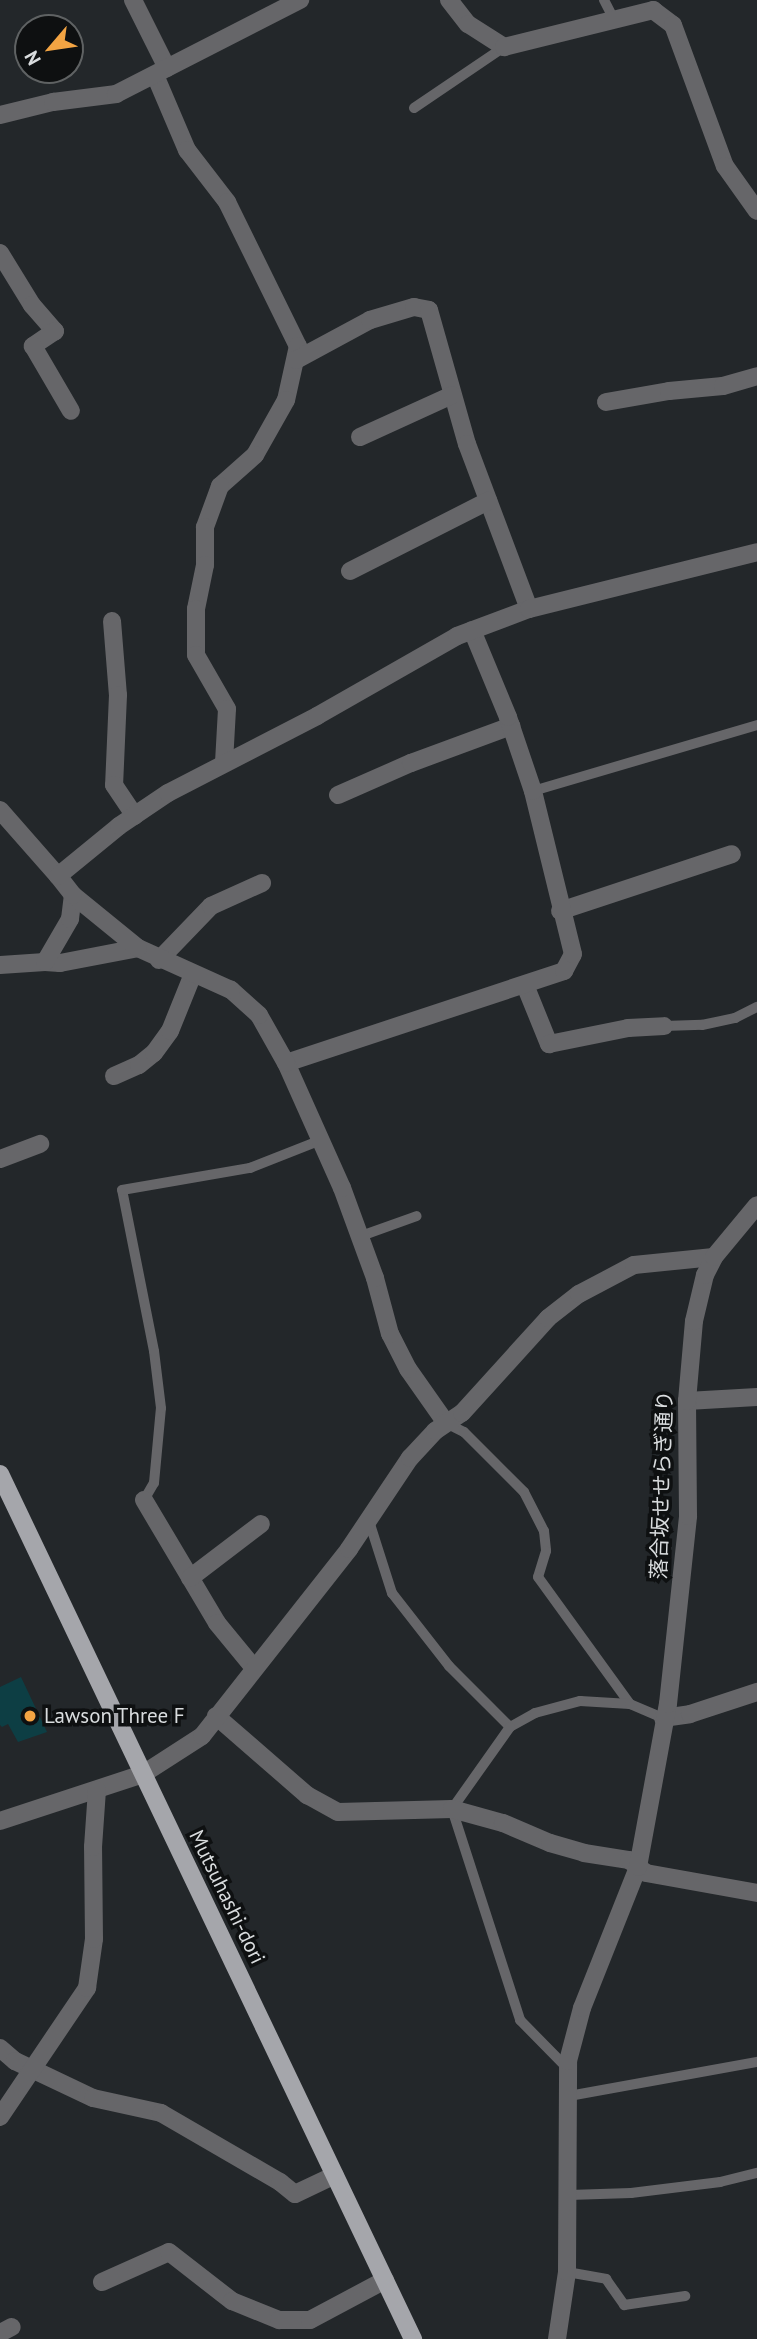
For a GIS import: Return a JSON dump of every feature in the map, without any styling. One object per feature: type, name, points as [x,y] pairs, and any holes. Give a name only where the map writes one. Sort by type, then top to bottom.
[{"type":"main road","name":"Mutsuhashi-dori","points":[[0,1474],[413,2339]]},
{"type":"street","points":[[133,0],[187,150],[227,202],[298,346],[286,400],[254,455],[220,486],[205,527],[205,565],[196,609],[196,655],[227,709],[224,762]]},
{"type":"street","points":[[0,115],[53,102],[116,94],[300,0]]},
{"type":"street","points":[[449,0],[468,24],[504,47],[653,10],[673,25],[725,166],[757,211]]},
{"type":"street","points":[[0,253],[32,305],[55,331],[33,346],[71,411]]},
{"type":"street","points":[[296,360],[370,320],[414,307],[429,310],[452,394],[488,501],[530,610]]},
{"type":"street","points":[[606,402],[669,391],[723,386],[757,376]]},
{"type":"street","points":[[360,437],[452,394]]},
{"type":"street","points":[[350,571],[488,501]]},
{"type":"street","points":[[58,876],[168,793],[317,716],[472,630],[530,610],[757,552]]},
{"type":"street","points":[[112,621],[118,695],[114,785],[135,816]]},
{"type":"street","points":[[286,1063],[564,971],[573,954],[533,791],[511,726],[472,630]]},
{"type":"street","points":[[338,795],[411,763],[511,726]]},
{"type":"street","points":[[0,810],[73,895],[138,948],[159,960],[231,990],[245,1000],[258,1015],[286,1063],[361,1236],[390,1335],[408,1369],[446,1423]]},
{"type":"street","points":[[561,911],[732,854]]},
{"type":"street","points":[[159,960],[211,906],[262,883]]},
{"type":"street","points":[[45,962],[70,919],[73,895]]},
{"type":"street","points":[[0,965],[60,963],[138,948]]},
{"type":"street","points":[[114,1076],[139,1065],[154,1053],[170,1031],[193,974]]},
{"type":"street","points":[[525,985],[549,1044],[628,1028],[664,1026]]},
{"type":"street","points":[[0,1159],[40,1144]]},
{"type":"street","name":"落合坂せせらぎ通り","points":[[557,2339],[568,2272],[569,2070],[582,2008],[638,1867],[663,1717],[668,1704],[688,1516],[687,1401],[694,1321],[705,1275],[714,1257],[757,1205]]},
{"type":"street","points":[[0,1821],[143,1774],[202,1736],[369,1521],[410,1458],[446,1423],[462,1413],[548,1318],[579,1294],[634,1265],[714,1257]]},
{"type":"street","points":[[687,1401],[757,1397]]},
{"type":"street","points":[[144,1500],[217,1623],[254,1668]]},
{"type":"street","points":[[190,1578],[261,1524]]},
{"type":"street","points":[[663,1717],[721,1705],[757,1692]]},
{"type":"street","points":[[216,1716],[307,1795],[338,1812],[452,1809],[503,1823],[550,1843],[584,1853],[629,1860],[646,1873],[757,1893]]},
{"type":"street","points":[[0,2117],[87,1988],[94,1939],[93,1847],[97,1790]]},
{"type":"street","points":[[0,2048],[32,2069],[93,2098],[161,2113],[280,2182],[295,2194],[335,2175]]},
{"type":"street","points":[[102,2282],[169,2252],[232,2301],[279,2320],[310,2320],[384,2280]]},
{"type":"lane","points":[[604,0],[614,20]]},
{"type":"lane","points":[[414,108],[504,47]]},
{"type":"lane","points":[[533,791],[757,725]]},
{"type":"lane","points":[[664,1026],[713,1023],[735,1018],[757,1007]]},
{"type":"lane","points":[[144,1500],[154,1483],[161,1408],[154,1352],[122,1190],[250,1168],[321,1140]]},
{"type":"lane","points":[[361,1236],[417,1216]]},
{"type":"lane","points":[[446,1423],[464,1432],[524,1492],[544,1531],[546,1551],[538,1577],[630,1704]]},
{"type":"lane","points":[[369,1521],[392,1592],[449,1666],[510,1727]]},
{"type":"lane","points":[[569,2070],[520,2020],[452,1809],[510,1727],[535,1713],[580,1701],[630,1704],[663,1717]]},
{"type":"lane","points":[[569,2096],[757,2062]]},
{"type":"lane","points":[[569,2195],[644,2191],[720,2182],[757,2174]]},
{"type":"lane","points":[[568,2272],[606,2279],[624,2305],[685,2296]]},
{"type":"building","points":[[21,1677],[47,1732],[18,1742],[8,1724],[2,1727],[0,1725],[0,1687]]},
{"type":"place","name":"Lawson Three F","points":[[30,1716]]}]
